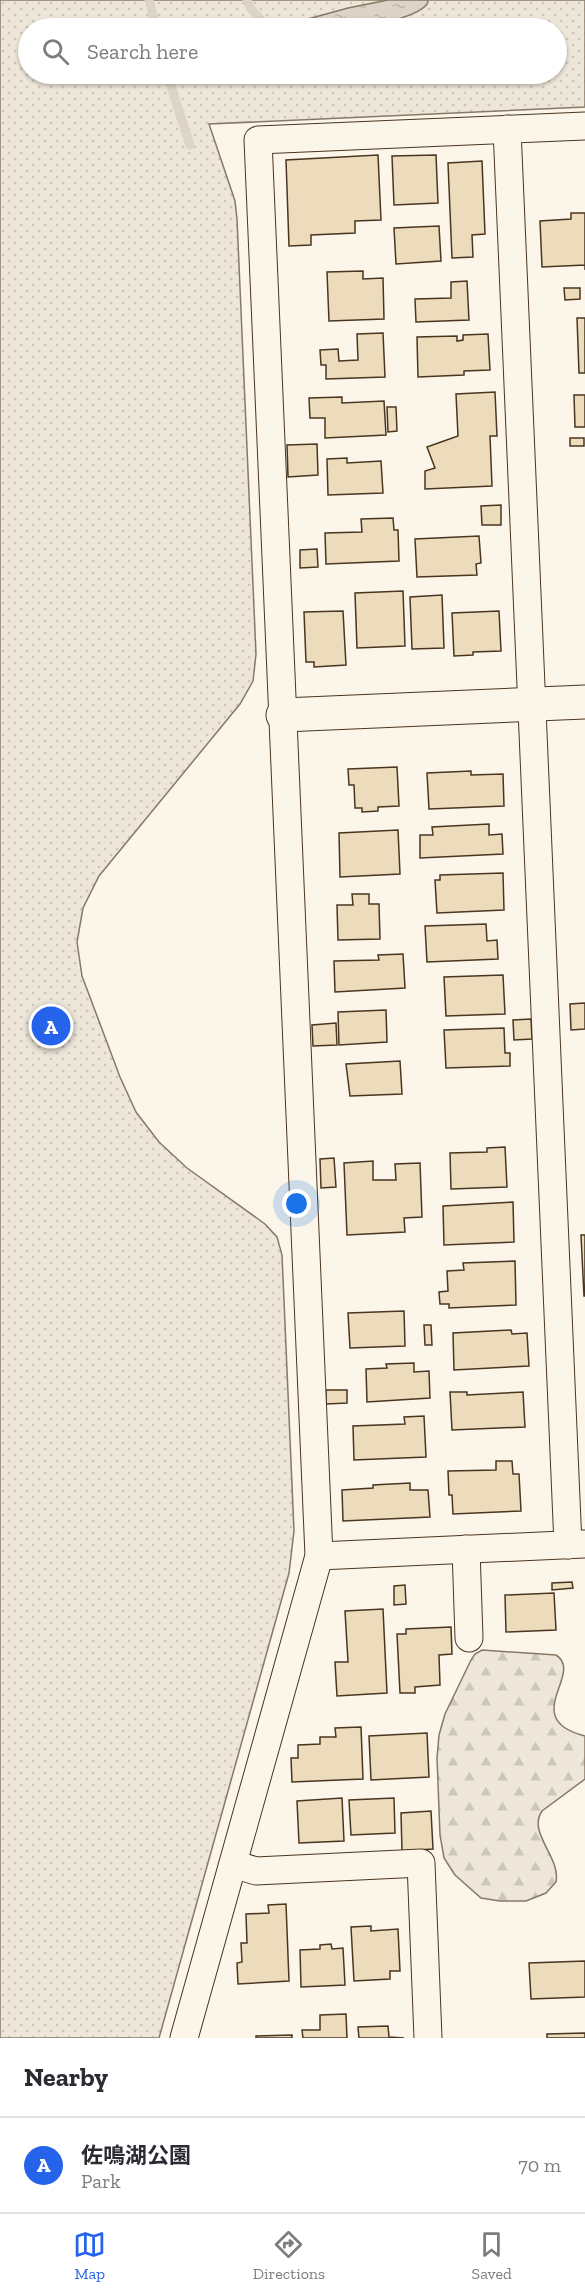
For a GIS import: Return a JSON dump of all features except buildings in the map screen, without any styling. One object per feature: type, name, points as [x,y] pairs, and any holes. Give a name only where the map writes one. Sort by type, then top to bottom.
[{"type":"street","points":[[184,2038],[319,1556],[258,140],[585,126]]},
{"type":"street","points":[[319,1556],[576,1544],[532,704],[507,129]]},
{"type":"street","points":[[283,715],[585,702]]},
{"type":"street","points":[[466,1549],[470,1638]]},
{"type":"street","points":[[233,1864],[256,1871],[421,1863],[428,2038]]},
{"type":"green space","points":[[0,0],[585,0],[585,107],[209,124],[235,201],[237,219],[256,654],[253,681],[240,704],[99,876],[83,908],[77,942],[82,976],[120,1077],[136,1112],[159,1142],[187,1168],[265,1224],[277,1237],[282,1255],[294,1531],[289,1573],[159,2038],[0,2038]]},
{"type":"green space","points":[[482,1650],[556,1655],[563,1663],[563,1673],[554,1708],[556,1719],[566,1728],[585,1736],[585,1779],[542,1811],[538,1819],[541,1837],[554,1863],[556,1882],[546,1893],[526,1901],[481,1898],[455,1875],[444,1858],[440,1835],[437,1758],[439,1735],[445,1714],[471,1660]]},
{"type":"water","points":[[388,0],[427,0],[428,2],[417,12],[401,18],[312,18]]},
{"type":"waterway","points":[[149,0],[154,18]]},
{"type":"waterway","points":[[247,0],[259,18]]},
{"type":"waterway","points":[[170,84],[190,145]]},
{"type":"place","name":"佐鳴湖公園","points":[[51,1026]]}]
